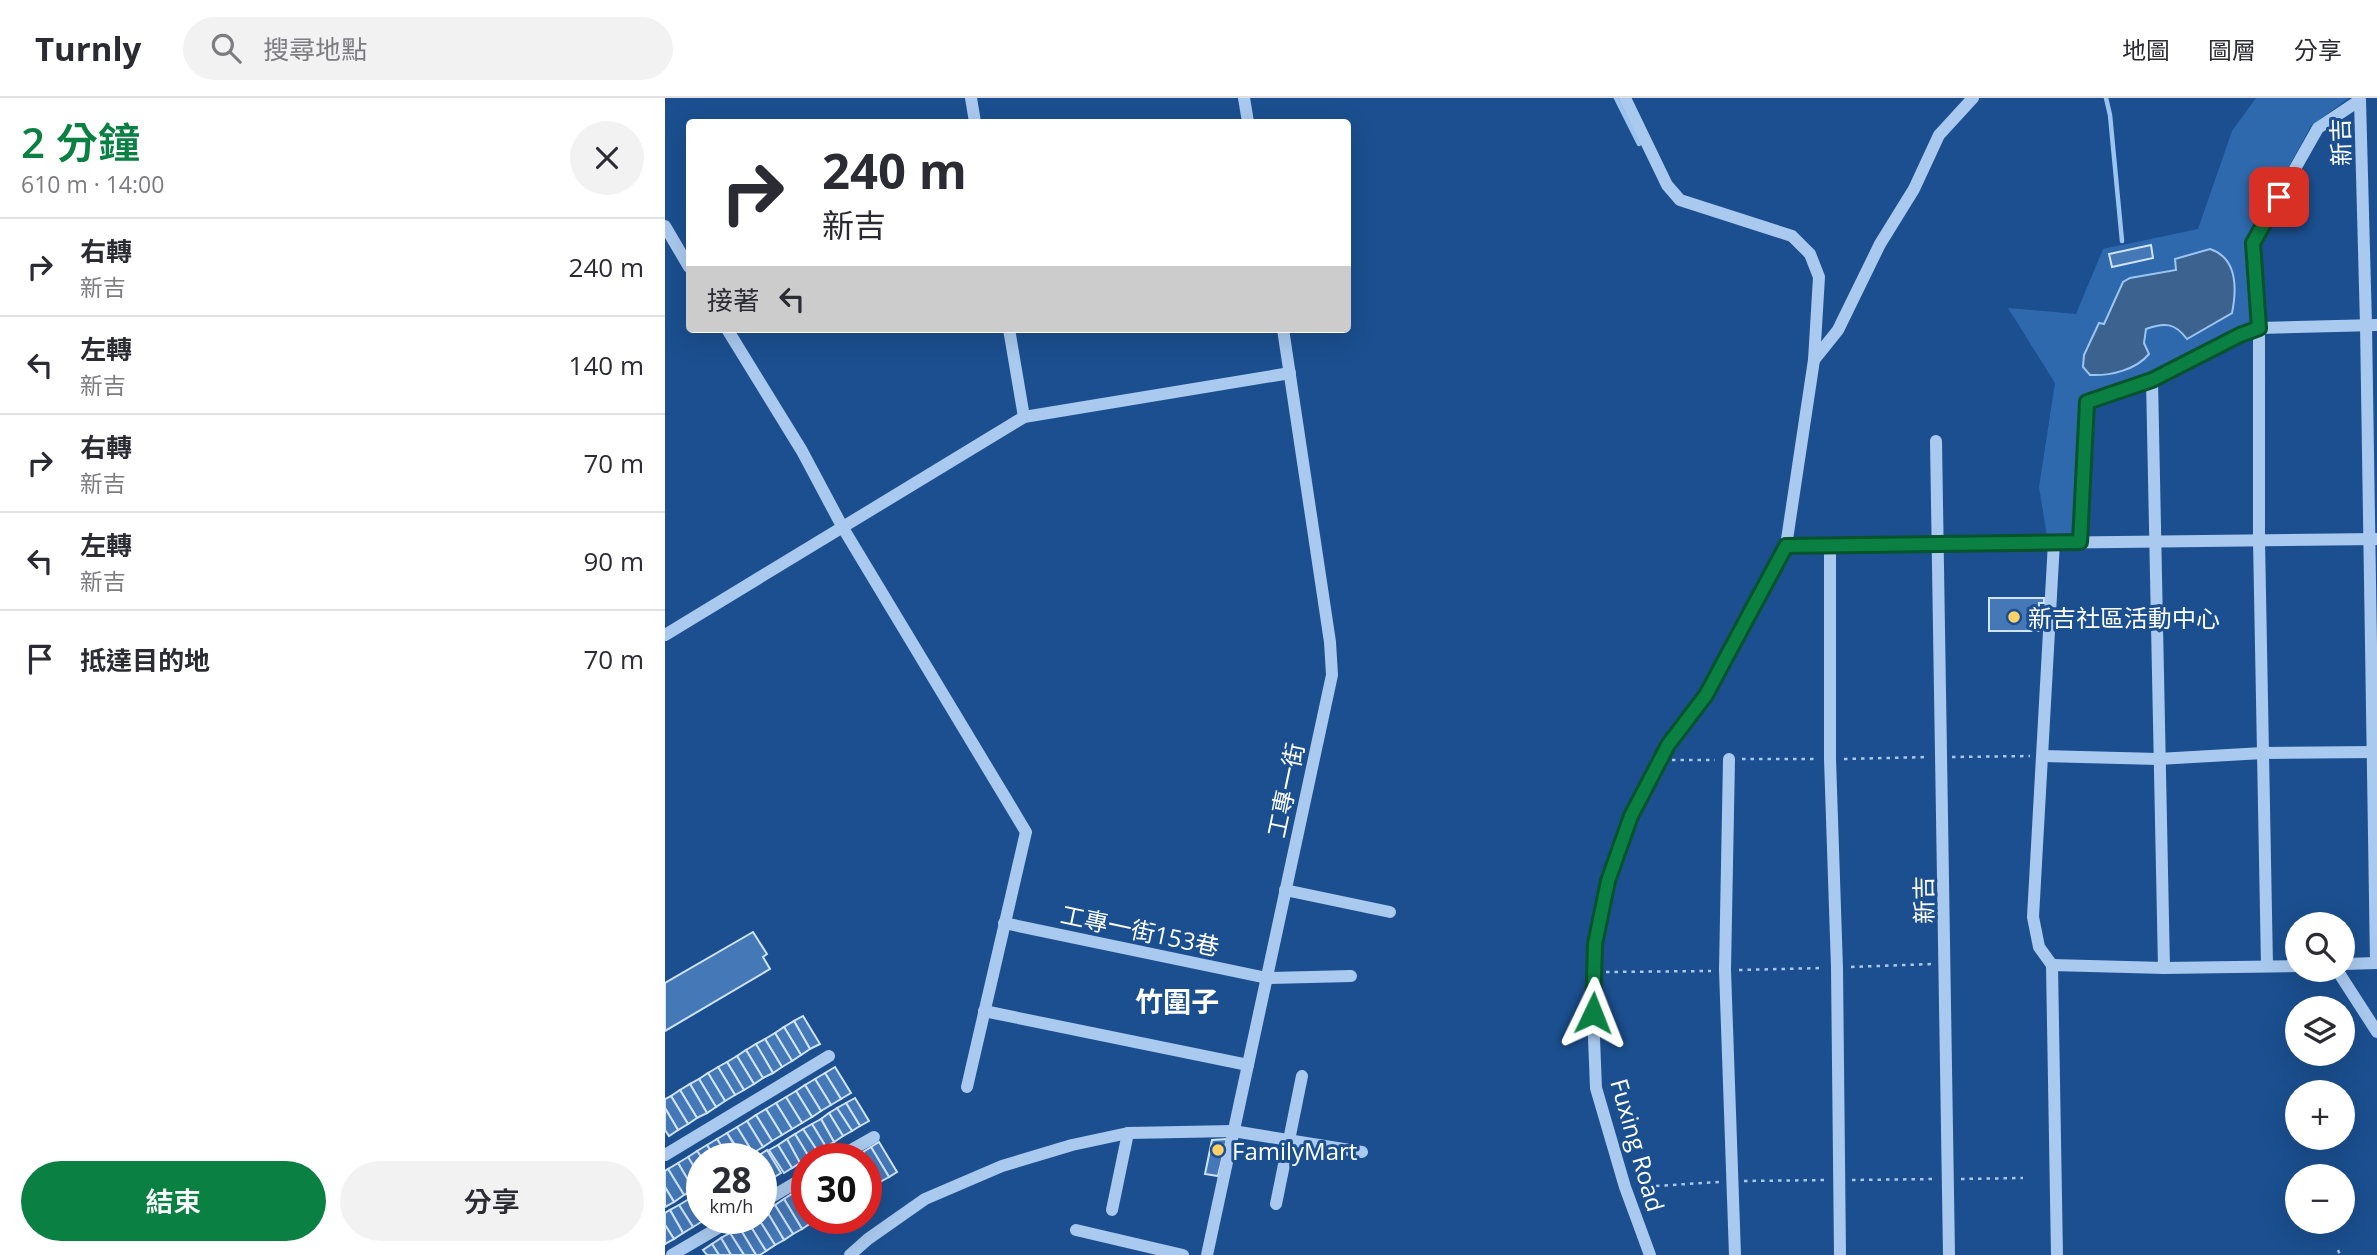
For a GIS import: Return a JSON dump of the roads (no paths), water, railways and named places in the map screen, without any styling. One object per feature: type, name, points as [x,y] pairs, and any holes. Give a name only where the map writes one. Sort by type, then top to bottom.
[{"type":"street","points":[[971,98],[974,119]]},
{"type":"street","points":[[1244,98],[1248,119]]},
{"type":"street","name":"Fuxing Road","points":[[1625,98],[1667,185],[1680,200],[1792,236],[1810,254],[1818,277],[1814,360],[1786,546],[1706,695],[1678,729],[1631,816],[1616,854],[1595,944],[1593,1013],[1596,1088],[1625,1187],[1650,1255]]},
{"type":"street","points":[[1814,360],[1838,330],[1880,243],[1914,189],[1939,135],[1973,98]]},
{"type":"street","name":"新吉","points":[[2355,964],[2376,963],[2371,325],[2360,99]]},
{"type":"street","name":"新吉","points":[[2267,966],[2259,540],[2259,328],[2253,243],[2318,128],[2360,99]]},
{"type":"street","points":[[665,226],[686,262]]},
{"type":"street","points":[[2080,542],[2087,402],[2152,380],[2259,328],[2371,325]]},
{"type":"street","points":[[729,333],[802,451],[843,528],[1025,832],[967,1087]]},
{"type":"street","points":[[1010,333],[1024,417]]},
{"type":"street","name":"工專一街","points":[[1207,1255],[1332,675],[1330,642],[1284,333]]},
{"type":"street","points":[[665,635],[1024,417],[1290,373]]},
{"type":"street","points":[[2152,380],[2164,968]]},
{"type":"street","name":"新吉","points":[[1936,441],[1949,1255]]},
{"type":"street","points":[[1786,546],[2373,539]]},
{"type":"street","points":[[2055,542],[2033,917],[2039,947],[2052,965],[2057,1255]]},
{"type":"street","points":[[1830,545],[1830,759],[1837,968],[1840,1255]]},
{"type":"street","points":[[2043,756],[2158,759],[2263,753],[2375,752]]},
{"type":"street","points":[[1729,760],[1725,970],[1735,1255]]},
{"type":"street","points":[[1285,890],[1390,912]]},
{"type":"street","name":"工專一街153巷","points":[[1004,923],[1267,978],[1351,976]]},
{"type":"street","points":[[2052,965],[2164,968],[2285,965]]},
{"type":"street","points":[[2345,982],[2377,1032]]},
{"type":"street","points":[[984,1011],[1248,1066]]},
{"type":"street","points":[[665,1155],[829,1056]]},
{"type":"street","points":[[1276,1204],[1302,1076]]},
{"type":"street","points":[[850,1255],[925,1199],[1002,1166],[1072,1145],[1128,1133],[1233,1130],[1363,1152]]},
{"type":"street","points":[[1112,1210],[1128,1133]]},
{"type":"street","points":[[863,1143],[874,1137]]},
{"type":"street","points":[[1076,1230],[1183,1255]]},
{"type":"street","points":[[671,1255],[707,1234]]},
{"type":"waterway","points":[[1616,98],[1639,144]]},
{"type":"waterway","points":[[2106,98],[2122,241]]},
{"type":"place","name":"新吉社區活動中心","points":[[2014,617]]},
{"type":"place","name":"FamilyMart","points":[[1218,1150]]},
{"type":"district","name":"竹圍子","points":[[1177,1001]]}]
